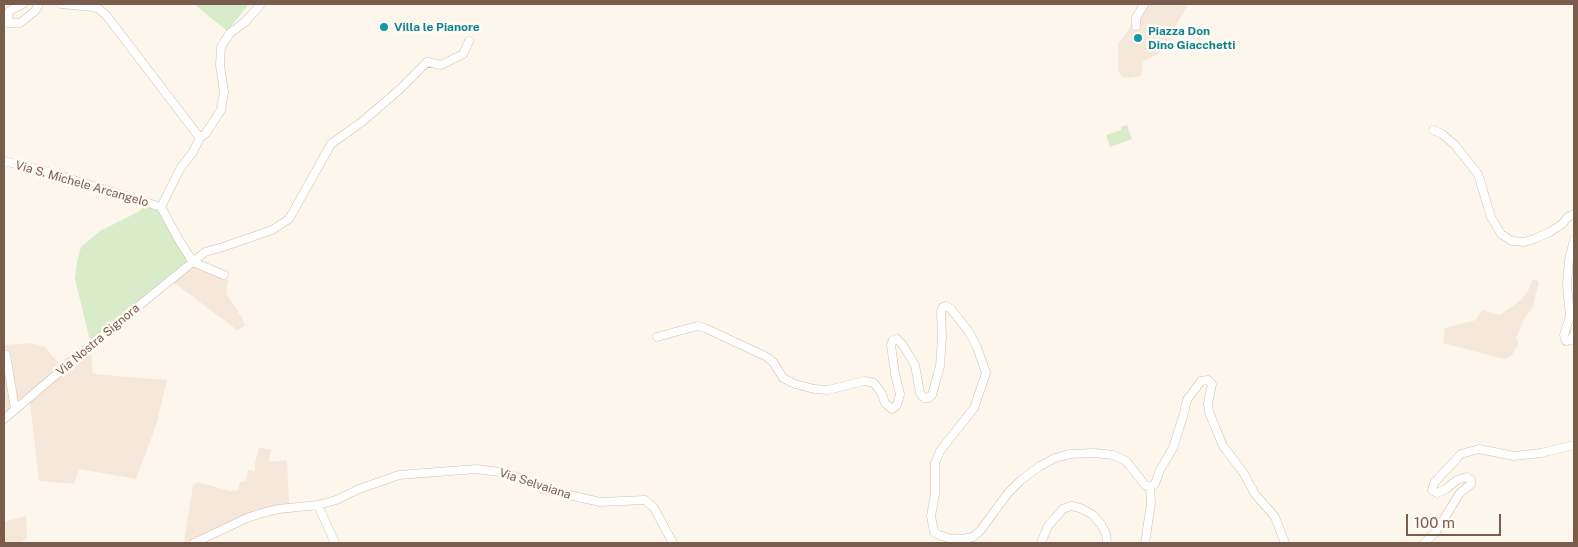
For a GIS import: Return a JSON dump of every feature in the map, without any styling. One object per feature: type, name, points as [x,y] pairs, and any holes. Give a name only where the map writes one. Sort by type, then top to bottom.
[{"type":"street","points":[[23,4],[9,11],[8,23],[20,23],[35,11],[39,4]]},
{"type":"street","points":[[62,4],[92,7],[99,9],[106,15],[200,138]]},
{"type":"street","points":[[224,275],[193,262],[161,207],[180,169],[221,110],[224,92],[220,65],[221,48],[230,33],[245,22],[261,4]]},
{"type":"street","points":[[1136,26],[1136,18],[1144,4]]},
{"type":"street","name":"Via Nostra Signora","points":[[4,420],[104,334],[205,252],[272,230],[289,219],[331,144],[363,121],[400,89],[427,62],[441,65],[463,54],[469,41]]},
{"type":"street","points":[[1433,130],[1442,134],[1455,145],[1478,174],[1491,217],[1501,234],[1512,241],[1524,242],[1534,239],[1550,232],[1574,214]]},
{"type":"street","name":"Via S. Michele Arcangelo","points":[[4,161],[48,172],[161,207]]},
{"type":"street","points":[[1574,240],[1569,260],[1567,285],[1570,316],[1564,336],[1566,340],[1571,340],[1574,334]]},
{"type":"street","points":[[657,338],[697,326],[705,328],[767,357],[773,362],[782,378],[795,384],[814,389],[828,390],[864,381],[874,383],[882,394],[885,403],[892,409],[898,405],[900,394],[891,345],[893,340],[897,339],[906,350],[915,365],[920,392],[924,398],[928,398],[932,395],[940,366],[941,312],[943,307],[946,306],[951,309],[969,332],[986,372],[974,408],[940,451],[934,463],[935,494],[931,516],[934,532],[952,539],[973,537],[980,531],[1008,493],[1021,480],[1055,458],[1070,454],[1094,453],[1113,455],[1126,461],[1144,485],[1150,487]]},
{"type":"street","points":[[6,360],[15,409]]},
{"type":"street","points":[[1150,487],[1155,484],[1160,470],[1174,448],[1187,400],[1201,381],[1208,380],[1212,384],[1208,404],[1209,412],[1223,446],[1243,472],[1255,494],[1275,517],[1285,543]]},
{"type":"street","points":[[1424,543],[1435,533],[1460,493],[1471,484],[1471,480],[1467,477],[1457,480],[1446,489],[1437,493],[1432,490],[1434,483],[1461,454],[1479,449],[1514,456],[1541,453],[1574,445]]},
{"type":"street","name":"Via Selvaiana","points":[[318,505],[336,500],[359,489],[399,475],[476,469],[494,470],[520,478],[543,489],[600,502],[645,500],[654,508],[673,543]]},
{"type":"street","points":[[1145,543],[1151,503],[1150,487]]},
{"type":"street","points":[[194,543],[246,518],[262,513],[278,509],[318,505],[335,543]]},
{"type":"street","points":[[1041,543],[1048,526],[1063,509],[1071,506],[1092,514],[1101,524],[1106,534],[1107,543]]},
{"type":"shaded area","points":[[1141,4],[1189,4],[1176,25],[1168,46],[1156,55],[1143,61],[1141,76],[1122,77],[1118,71],[1118,44],[1128,31]]},
{"type":"shaded area","points":[[195,266],[228,280],[226,293],[245,326],[237,330],[173,282],[191,267]]},
{"type":"shaded area","points":[[1533,279],[1539,282],[1532,309],[1523,321],[1516,338],[1517,346],[1512,355],[1506,359],[1500,358],[1443,343],[1445,328],[1476,320],[1482,310],[1500,315],[1521,300],[1528,291]]},
{"type":"shaded area","points":[[32,343],[45,347],[59,364],[86,343],[91,349],[93,374],[167,380],[156,426],[136,479],[79,469],[74,484],[39,481],[30,403],[4,425],[4,345]]},
{"type":"shaded area","points":[[259,448],[271,450],[270,462],[287,460],[289,504],[234,521],[189,543],[184,543],[193,485],[198,482],[230,491],[238,490],[240,482],[246,481],[248,470],[255,471]]},
{"type":"shaded area","points":[[26,516],[27,538],[20,543],[4,543],[4,522]]},
{"type":"green space","points":[[194,4],[249,4],[227,31]]},
{"type":"green space","points":[[1127,125],[1132,139],[1110,147],[1106,135],[1121,130],[1121,127]]},
{"type":"green space","points":[[147,204],[159,208],[187,258],[186,265],[90,341],[75,279],[81,247],[100,231],[138,212]]},
{"type":"place","name":"Villa le Pianore","points":[[384,27]]},
{"type":"place","name":"Piazza Don Dino Giacchetti","points":[[1138,38]]}]
